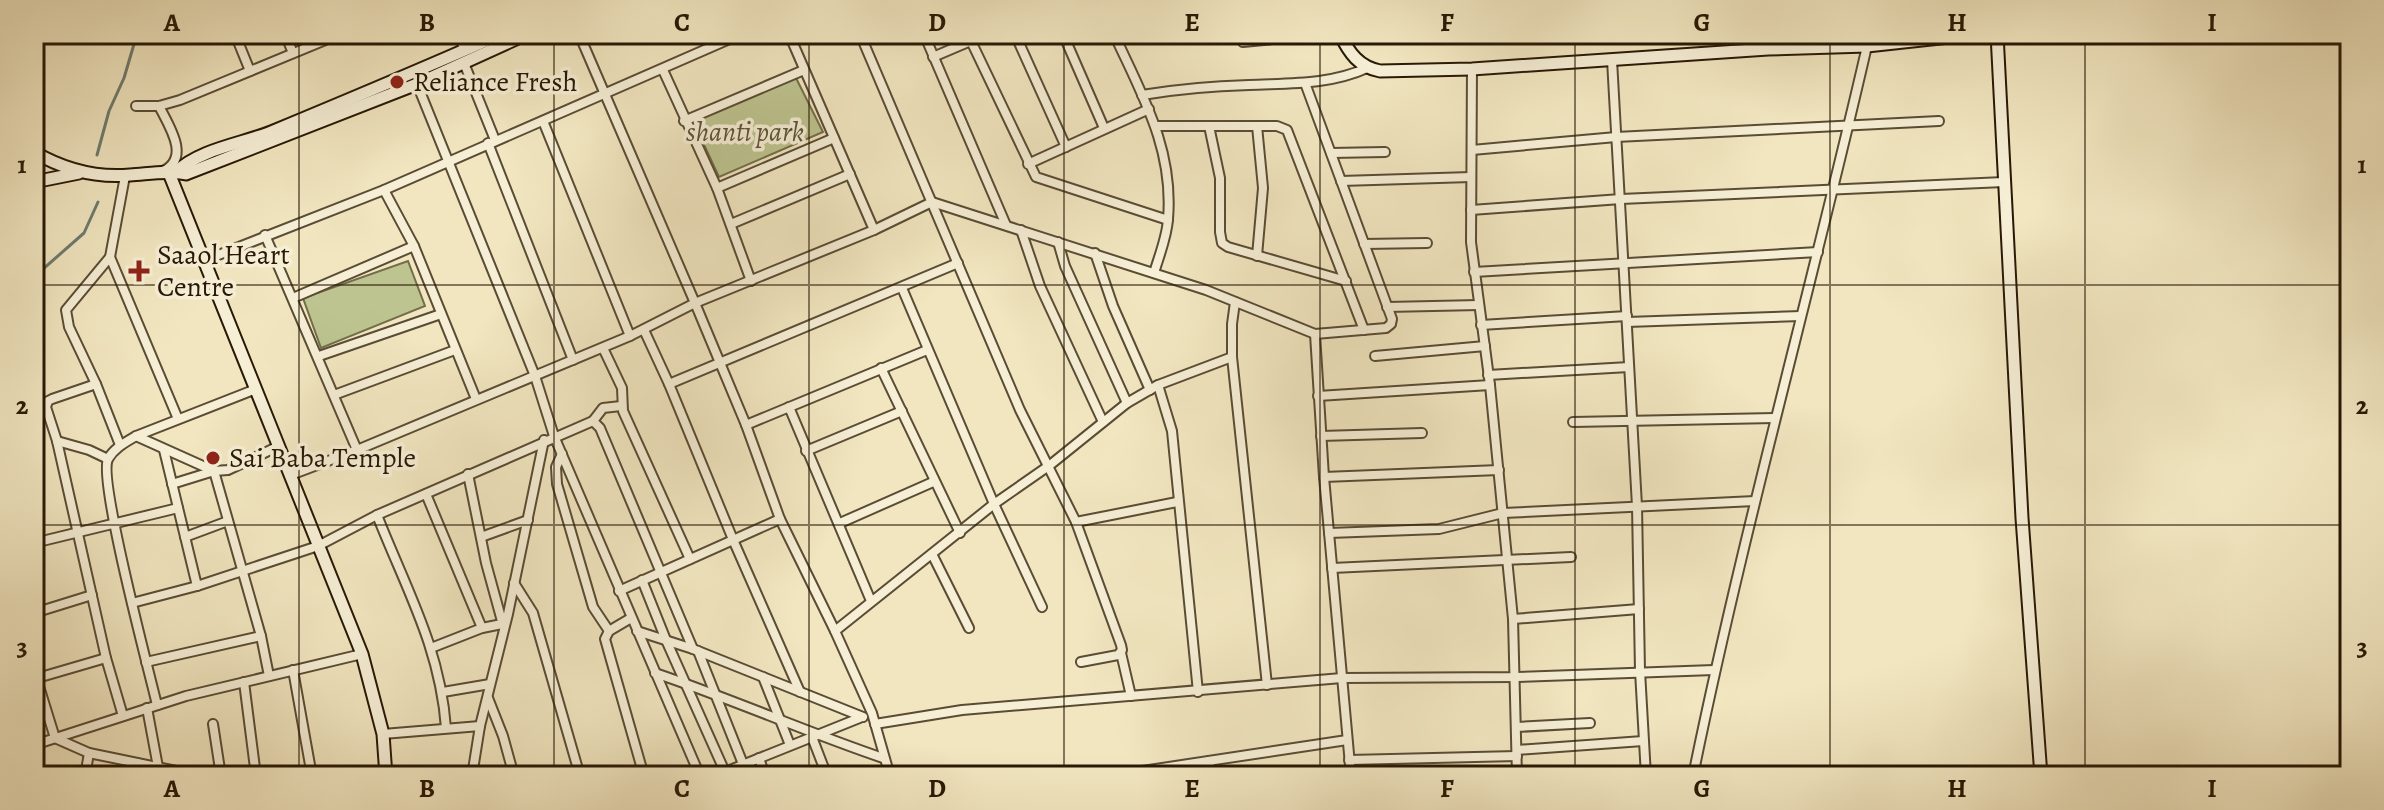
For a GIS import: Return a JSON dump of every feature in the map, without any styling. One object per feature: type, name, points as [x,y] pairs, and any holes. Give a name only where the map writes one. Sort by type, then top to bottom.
[{"type":"street","points":[[235,34],[250,71]]},
{"type":"street","points":[[285,34],[293,53]]},
{"type":"street","points":[[136,106],[159,106],[250,71],[328,36],[340,34]]},
{"type":"street","points":[[458,34],[492,141],[573,360]]},
{"type":"street","points":[[34,182],[80,172],[125,176],[186,174],[199,170],[417,84],[501,34]]},
{"type":"street","points":[[168,173],[194,159],[527,34]]},
{"type":"street","points":[[579,34],[746,425],[780,519],[835,631],[868,715],[875,724],[890,776]]},
{"type":"street","points":[[203,261],[384,190],[741,34]]},
{"type":"street","points":[[789,34],[874,230]]},
{"type":"street","points":[[860,34],[1020,410],[1076,522],[1121,645],[1131,696]]},
{"type":"street","points":[[924,34],[1006,225]]},
{"type":"street","points":[[933,57],[987,34]]},
{"type":"street","points":[[1015,34],[1066,147]]},
{"type":"street","points":[[1063,34],[1104,128]]},
{"type":"street","points":[[1114,34],[1157,126],[1168,174],[1168,220],[1154,273]]},
{"type":"street","points":[[1243,42],[1324,34]]},
{"type":"street","points":[[1340,34],[1347,48],[1367,68],[1380,71],[1472,69],[1768,49],[1867,46],[1977,34]]},
{"type":"street","points":[[1768,49],[1776,34]]},
{"type":"street","points":[[1997,34],[2020,486],[2041,776]]},
{"type":"street","points":[[971,41],[1036,177],[1168,220]]},
{"type":"street","points":[[1693,776],[1714,670],[1867,46]]},
{"type":"street","points":[[1612,60],[1637,506],[1640,671],[1646,776]]},
{"type":"street","points":[[1142,95],[1198,88],[1305,83],[1342,78],[1367,68]]},
{"type":"street","points":[[1472,69],[1474,272],[1489,380],[1513,619],[1517,776]]},
{"type":"street","points":[[663,70],[717,188],[751,281]]},
{"type":"street","points":[[684,121],[804,70]]},
{"type":"street","points":[[291,475],[603,348],[695,303],[874,230],[932,202],[1154,273],[1315,334],[1389,327],[1392,319],[1305,83]]},
{"type":"street","points":[[417,84],[535,376],[554,436],[700,776]]},
{"type":"street","points":[[159,106],[174,136],[177,155],[168,173]]},
{"type":"street","points":[[1028,164],[1149,109]]},
{"type":"street","points":[[543,121],[630,336]]},
{"type":"street","points":[[1472,150],[1616,137],[1939,121]]},
{"type":"street","points":[[1157,126],[1277,126],[1287,130],[1364,330]]},
{"type":"street","points":[[1209,126],[1220,178],[1220,238],[1228,247],[1346,281]]},
{"type":"street","points":[[1257,126],[1263,188],[1257,256]]},
{"type":"street","points":[[717,188],[834,138]]},
{"type":"street","points":[[34,152],[80,172]]},
{"type":"street","points":[[1331,153],[1385,152]]},
{"type":"street","points":[[168,173],[362,654],[383,734],[386,776]]},
{"type":"street","points":[[731,224],[850,174]]},
{"type":"street","points":[[120,445],[66,317],[70,303],[110,257],[125,176]]},
{"type":"street","points":[[1341,181],[1471,177]]},
{"type":"street","points":[[1471,210],[1621,199],[2004,182]]},
{"type":"street","points":[[384,190],[414,246],[476,399]]},
{"type":"street","points":[[1021,230],[1040,286],[1103,422]]},
{"type":"street","points":[[265,235],[357,450]]},
{"type":"street","points":[[1058,242],[1065,266],[1127,403]]},
{"type":"street","points":[[1364,244],[1427,243]]},
{"type":"street","points":[[293,298],[414,246]]},
{"type":"street","points":[[1474,272],[1818,252]]},
{"type":"street","points":[[1095,253],[1113,306],[1154,387],[1172,431],[1198,692]]},
{"type":"street","points":[[110,257],[178,419]]},
{"type":"street","points":[[669,384],[958,263]]},
{"type":"street","points":[[902,288],[994,504],[1042,607]]},
{"type":"street","points":[[1235,302],[1232,357],[1267,685]]},
{"type":"street","points":[[1387,307],[1479,305]]},
{"type":"street","points":[[319,356],[441,314]]},
{"type":"street","points":[[1481,325],[1801,316]]},
{"type":"street","points":[[644,330],[800,692]]},
{"type":"street","points":[[1315,334],[1324,477],[1351,776]]},
{"type":"street","points":[[1375,356],[1485,346]]},
{"type":"street","points":[[603,348],[622,388],[621,406],[690,559]]},
{"type":"street","points":[[334,395],[455,350]]},
{"type":"street","points":[[746,425],[927,350]]},
{"type":"street","points":[[835,631],[1127,403],[1154,387],[1232,357]]},
{"type":"street","points":[[1318,396],[1629,367]]},
{"type":"street","points":[[881,368],[960,533]]},
{"type":"street","points":[[96,384],[48,401],[46,407],[57,441],[106,658],[123,716]]},
{"type":"street","points":[[157,705],[115,524],[107,480],[108,459],[120,445],[136,436],[256,389]]},
{"type":"street","points":[[132,603],[197,586],[318,546],[377,515],[593,421],[603,408],[621,406]]},
{"type":"street","points":[[789,407],[871,601]]},
{"type":"street","points":[[806,451],[902,411]]},
{"type":"street","points":[[1573,422],[1775,418]]},
{"type":"street","points":[[593,421],[600,428],[743,764]]},
{"type":"street","points":[[1321,436],[1422,433]]},
{"type":"street","points":[[136,436],[214,471]]},
{"type":"street","points":[[472,776],[480,726],[508,614],[544,440]]},
{"type":"street","points":[[57,441],[108,459]]},
{"type":"street","points":[[172,484],[214,471],[228,470],[279,446]]},
{"type":"street","points":[[164,450],[197,586]]},
{"type":"street","points":[[562,454],[556,467],[557,484],[593,607],[609,631]]},
{"type":"street","points":[[1324,477],[1499,470]]},
{"type":"street","points":[[214,471],[261,636],[269,676]]},
{"type":"street","points":[[468,474],[503,627]]},
{"type":"street","points":[[840,523],[933,482]]},
{"type":"street","points":[[426,494],[482,628]]},
{"type":"street","points":[[1329,533],[1439,529],[1503,513],[1755,501]]},
{"type":"street","points":[[1076,522],[1177,502]]},
{"type":"street","points":[[34,543],[178,508]]},
{"type":"street","points":[[377,515],[431,648],[443,692],[446,728]]},
{"type":"street","points":[[619,591],[780,519]]},
{"type":"street","points":[[481,537],[528,520]]},
{"type":"street","points":[[185,537],[228,521]]},
{"type":"street","points":[[932,554],[969,628]]},
{"type":"street","points":[[1332,568],[1571,557]]},
{"type":"street","points":[[642,580],[725,772]]},
{"type":"street","points":[[514,583],[533,613],[580,776]]},
{"type":"street","points":[[34,613],[92,595]]},
{"type":"street","points":[[1513,619],[1639,609]]},
{"type":"street","points":[[631,618],[606,634],[606,645],[644,776]]},
{"type":"street","points":[[431,648],[482,628],[503,627]]},
{"type":"street","points":[[637,631],[868,715]]},
{"type":"street","points":[[146,662],[261,636]]},
{"type":"street","points":[[1081,662],[1121,653]]},
{"type":"street","points":[[34,746],[157,705],[362,654]]},
{"type":"street","points":[[106,658],[35,676],[55,738],[89,753],[201,776]]},
{"type":"street","points":[[293,670],[312,776]]},
{"type":"street","points":[[875,724],[962,710],[1342,678],[1516,677],[1714,670]]},
{"type":"street","points":[[655,673],[713,693],[814,736],[883,758]]},
{"type":"street","points":[[763,677],[790,745]]},
{"type":"street","points":[[244,682],[256,776]]},
{"type":"street","points":[[443,692],[490,684]]},
{"type":"street","points":[[487,697],[503,736],[514,776]]},
{"type":"street","points":[[147,708],[158,767]]},
{"type":"street","points":[[715,776],[868,715]]},
{"type":"street","points":[[1517,727],[1590,723]]},
{"type":"street","points":[[213,724],[221,776]]},
{"type":"street","points":[[383,734],[480,726]]},
{"type":"street","points":[[814,736],[827,776]]},
{"type":"street","points":[[1109,776],[1347,740]]},
{"type":"street","points":[[1349,760],[1517,753],[1643,741]]},
{"type":"street","points":[[85,776],[89,753]]},
{"type":"street","points":[[759,758],[765,776]]},
{"type":"street","points":[[1209,761],[1211,776]]},
{"type":"street","points":[[136,776],[137,763]]},
{"type":"green space","name":"shanti park","points":[[796,78],[823,132],[719,177],[693,121]]},
{"type":"green space","points":[[408,261],[425,306],[321,348],[303,298]]},
{"type":"waterway","points":[[97,155],[109,111],[124,78],[137,34]]},
{"type":"waterway","points":[[34,277],[84,233],[98,202]]},
{"type":"place","name":"Reliance Fresh","points":[[397,82]]},
{"type":"place","name":"Saaol Heart Centre","points":[[139,271]]},
{"type":"place","name":"Sai Baba Temple","points":[[213,458]]}]
